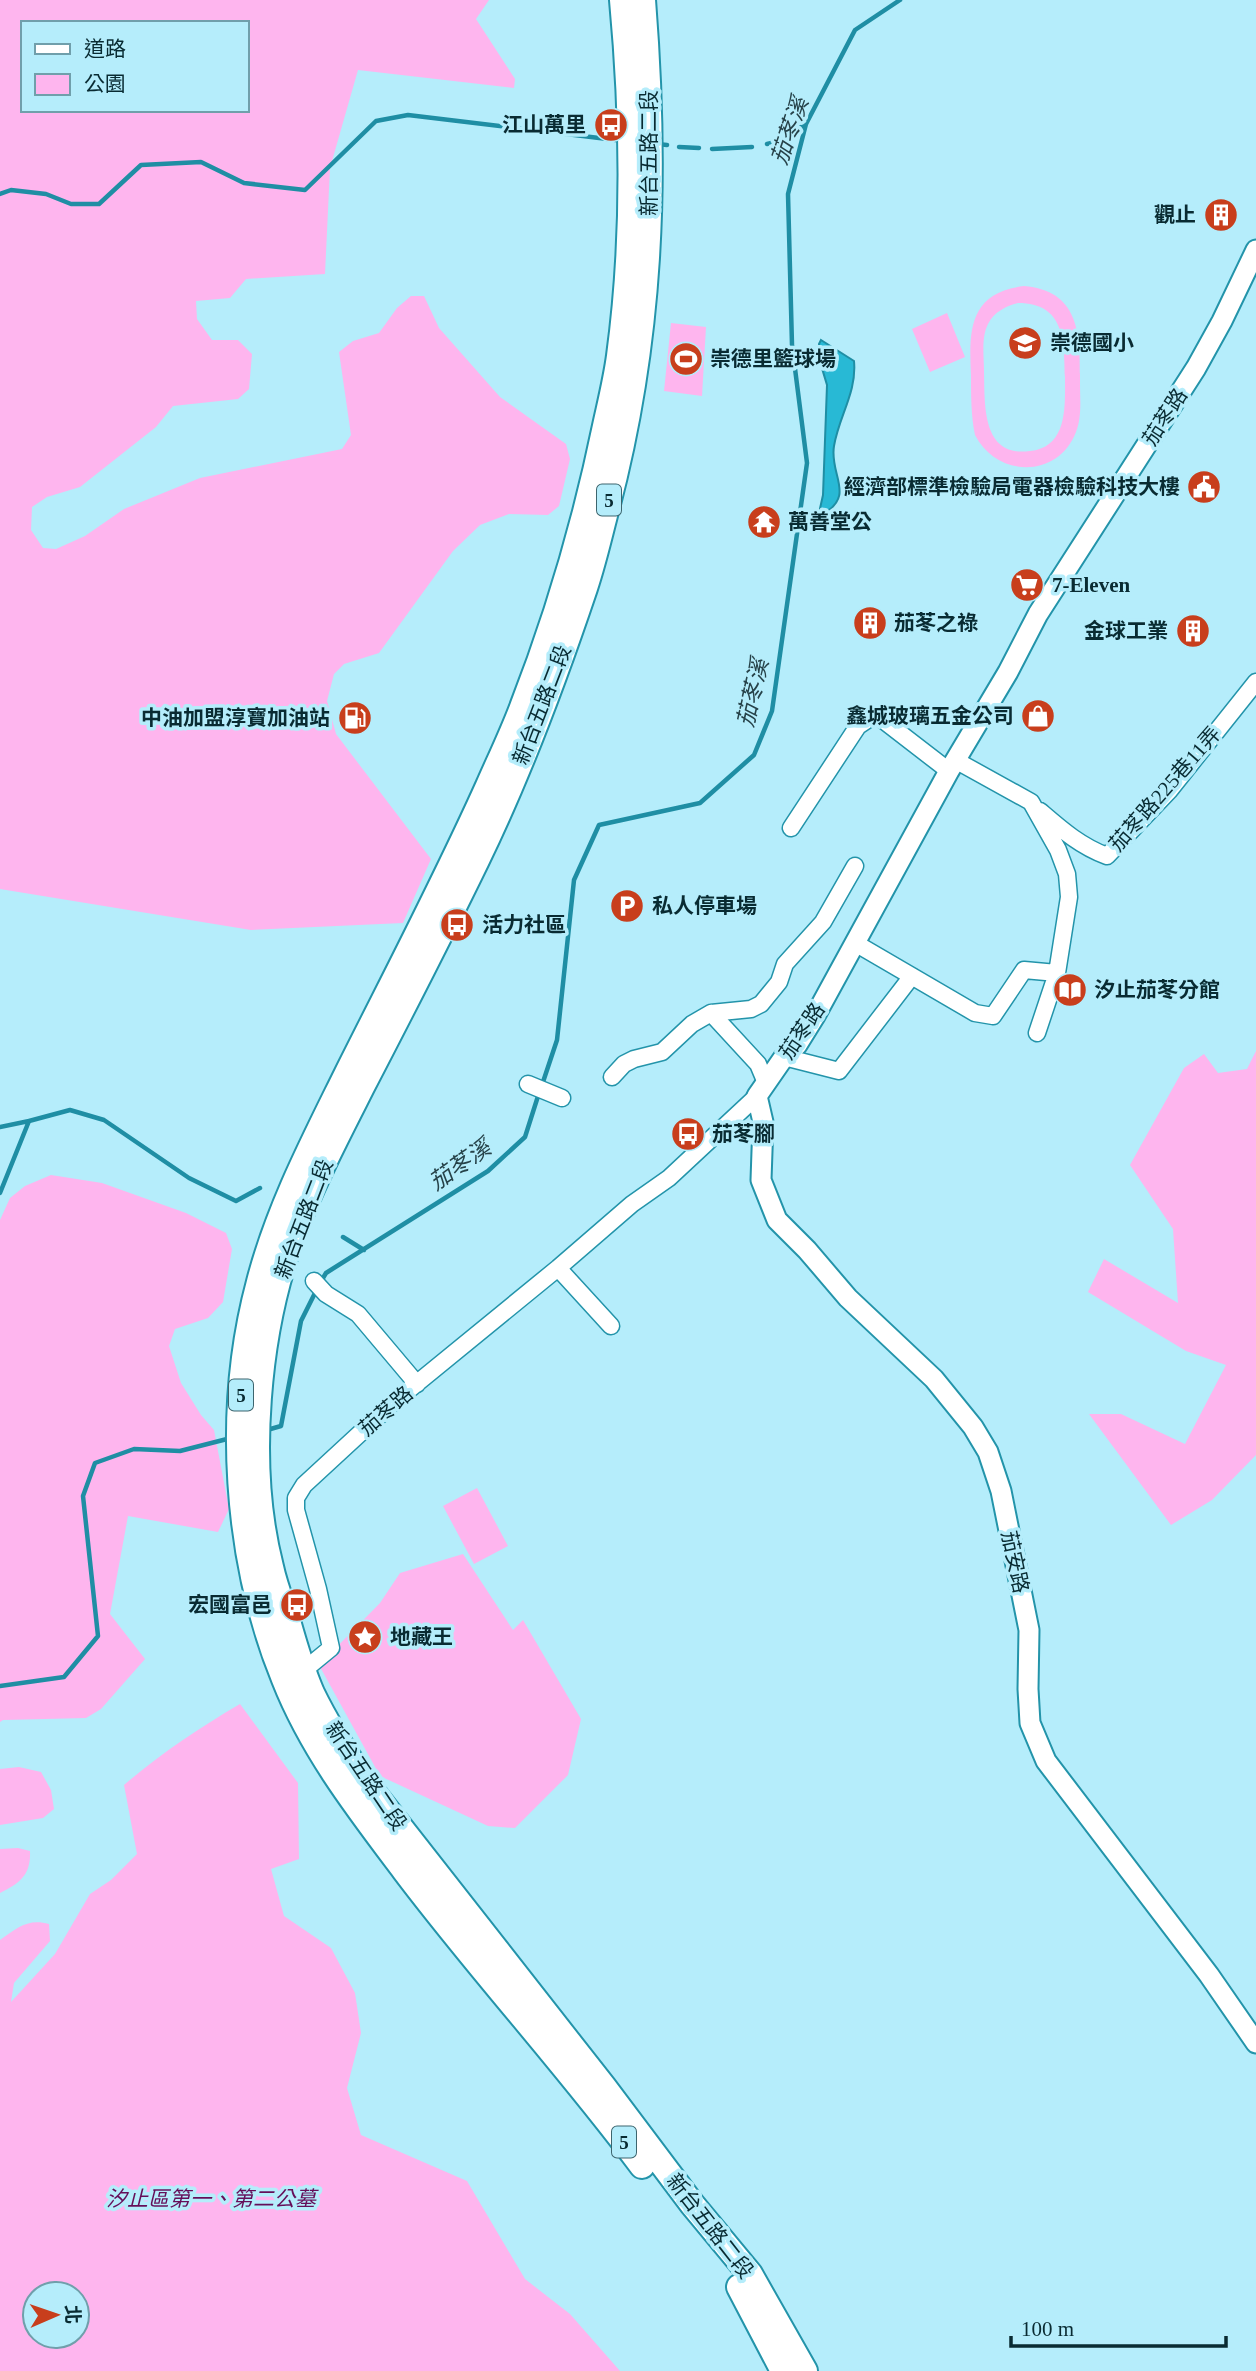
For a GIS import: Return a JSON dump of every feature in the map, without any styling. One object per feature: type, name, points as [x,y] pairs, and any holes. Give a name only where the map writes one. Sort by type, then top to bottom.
[{"type":"main road","name":"新台五路二段","points":[[622,0],[631,134],[631,201],[619,357],[583,526],[520,715],[451,869],[308,1152],[278,1224],[256,1294],[248,1331],[239,1428],[241,1477],[252,1577],[281,1639],[317,1745],[346,1794],[456,1938],[515,1991],[604,2087],[692,2204],[750,2274],[805,2371]]},
{"type":"main road","name":"新台五路二段","points":[[281,1639],[259,1483],[257,1440],[261,1371],[273,1304],[289,1246],[305,1204],[480,855],[535,729],[587,582],[618,470],[646,297],[651,203],[649,72],[643,0]]},
{"type":"main road","name":"新台五路二段","points":[[515,1991],[676,2211],[740,2288],[783,2371]]},
{"type":"street","name":"茄苳路","points":[[293,1675],[331,1647],[296,1510],[296,1498],[304,1485],[394,1402],[632,1204],[669,1178],[762,1090],[784,1057],[797,1045],[952,766],[1008,672],[1038,614],[1196,368],[1256,250]]},
{"type":"street","name":"茄苳路225巷11弄","points":[[1031,802],[1072,838],[1090,850],[1107,856],[1169,791],[1256,682]]},
{"type":"street","points":[[791,828],[858,726],[870,718],[879,718],[952,766],[1031,802],[1058,850],[1067,874],[1069,897],[1057,973],[1037,1032]]},
{"type":"street","points":[[612,1077],[624,1064],[634,1059],[662,1052],[692,1024],[711,1013],[751,1009],[761,1004],[779,982],[785,964],[823,922],[855,866]]},
{"type":"street","points":[[855,943],[975,1013],[993,1016],[1024,970],[1057,973]]},
{"type":"street","points":[[784,1057],[839,1071],[912,976]]},
{"type":"street","points":[[711,1013],[758,1063],[762,1090]]},
{"type":"street","points":[[528,1084],[562,1098]]},
{"type":"street","name":"茄安路","points":[[762,1090],[761,1180],[777,1220],[848,1298],[934,1379],[988,1452],[1001,1491],[1012,1557],[1029,1630],[1030,1723],[1046,1761],[1209,1975],[1256,2043]]},
{"type":"street","points":[[558,1268],[611,1326]]},
{"type":"street","points":[[314,1281],[326,1294],[358,1314],[417,1384]]},
{"type":"green space","points":[[0,0],[489,0],[476,19],[515,79],[514,88],[358,70],[330,168],[325,274],[246,279],[230,298],[196,301],[197,319],[212,340],[238,340],[252,354],[249,389],[238,399],[173,406],[156,427],[80,487],[47,497],[32,507],[31,530],[43,548],[56,549],[85,536],[124,509],[200,478],[342,449],[351,435],[339,352],[353,341],[379,333],[397,308],[411,296],[424,296],[439,328],[500,397],[566,444],[570,459],[559,506],[548,515],[509,514],[480,525],[453,551],[379,653],[344,664],[334,674],[327,701],[336,734],[431,859],[403,923],[251,930],[0,889]]},
{"type":"green space","points":[[1024,286],[1043,290],[1057,297],[1067,307],[1078,334],[1078,426],[1067,447],[1056,458],[1042,465],[1012,465],[998,459],[985,449],[975,435],[971,398],[972,330],[982,306],[1006,290]],"holes":[[[1018,303],[1045,310],[1059,326],[1064,350],[1064,412],[1062,423],[1052,442],[1030,451],[1014,451],[1002,446],[989,426],[985,398],[984,335],[991,320],[1001,310]]]},
{"type":"green space","points":[[947,313],[965,357],[930,372],[912,329]]},
{"type":"green space","name":"崇德里籃球場","points":[[671,323],[706,327],[702,396],[664,391]]},
{"type":"green space","points":[[1256,1051],[1256,1455],[1212,1500],[1171,1525],[1089,1414],[1121,1414],[1185,1444],[1226,1365],[1186,1351],[1088,1292],[1104,1259],[1178,1303],[1173,1229],[1130,1165],[1184,1068],[1204,1054],[1218,1073],[1247,1069]]},
{"type":"green space","points":[[51,1175],[102,1183],[186,1213],[226,1233],[232,1249],[223,1302],[208,1318],[175,1329],[169,1346],[181,1383],[214,1430],[229,1509],[218,1532],[128,1516],[110,1614],[145,1659],[101,1709],[86,1718],[0,1722],[0,1220],[10,1198],[25,1186]]},
{"type":"green space","points":[[477,1488],[508,1546],[474,1564],[443,1506]]},
{"type":"green space","points":[[463,1554],[513,1630],[523,1620],[581,1719],[568,1775],[515,1828],[488,1826],[380,1776],[319,1665],[380,1603],[400,1573]]},
{"type":"green space","name":"汐止區第一、第二公墓","points":[[240,1704],[298,1783],[299,1859],[271,1869],[284,1916],[331,1948],[355,1993],[361,2033],[347,2088],[361,2135],[467,2181],[525,2279],[570,2314],[620,2371],[0,2371],[0,1940],[29,1923],[49,1924],[50,1941],[14,1983],[11,2002],[55,1954],[90,1894],[111,1880],[137,1854],[124,1785],[195,1732]]},
{"type":"green space","points":[[19,1767],[41,1772],[51,1790],[54,1809],[43,1818],[0,1825],[0,1769]]},
{"type":"green space","points":[[18,1848],[30,1851],[29,1866],[19,1882],[0,1893],[0,1849]]},
{"type":"water","points":[[821,340],[854,361],[853,383],[834,446],[833,456],[840,492],[833,507],[823,514],[819,513],[823,495],[827,385],[821,365]]},
{"type":"waterway","name":"茄苳溪","points":[[542,1085],[557,1040],[574,880],[599,825],[700,803],[754,755],[772,711],[807,463],[792,345],[788,194],[806,124],[855,30],[900,0]]},
{"type":"waterway","points":[[0,194],[11,190],[46,194],[71,204],[99,204],[141,165],[201,162],[244,183],[305,190],[376,121],[408,115],[624,141]]},
{"type":"waterway","points":[[767,144],[776,142],[806,124]]},
{"type":"waterway","points":[[657,144],[667,145]]},
{"type":"waterway","points":[[679,147],[699,148]]},
{"type":"waterway","points":[[712,149],[752,147]]},
{"type":"waterway","name":"茄苳溪","points":[[320,1283],[326,1273],[488,1171],[525,1137],[539,1093]]},
{"type":"waterway","name":"茄苳溪","points":[[0,1193],[29,1121],[70,1110],[104,1120],[189,1178],[236,1201],[260,1188]]},
{"type":"waterway","points":[[0,1127],[29,1121]]},
{"type":"waterway","name":"茄苳溪","points":[[343,1237],[364,1250]]},
{"type":"waterway","points":[[267,1430],[281,1426],[301,1321],[316,1291]]},
{"type":"waterway","points":[[0,1686],[64,1677],[98,1636],[83,1496],[95,1463],[134,1449],[180,1451],[231,1438]]},
{"type":"place","name":"江山萬里","points":[[611,125]]},
{"type":"place","name":"觀止","points":[[1221,215]]},
{"type":"place","name":"崇德國小","points":[[1025,343]]},
{"type":"place","name":"崇德里籃球場","points":[[686,359]]},
{"type":"place","name":"經濟部標準檢驗局電器檢驗科技大樓","points":[[1204,487]]},
{"type":"place","name":"萬善堂公","points":[[764,522]]},
{"type":"place","name":"7-Eleven","points":[[1027,585]]},
{"type":"place","name":"茄苳之祿","points":[[870,623]]},
{"type":"place","name":"金球工業","points":[[1193,631]]},
{"type":"place","name":"鑫城玻璃五金公司","points":[[1038,716]]},
{"type":"place","name":"中油加盟淳寶加油站","points":[[355,718]]},
{"type":"place","name":"私人停車場","points":[[627,906]]},
{"type":"place","name":"活力社區","points":[[457,925]]},
{"type":"place","name":"汐止茄苳分館","points":[[1070,990]]},
{"type":"place","name":"茄苳腳","points":[[688,1134]]},
{"type":"place","name":"宏國富邑","points":[[297,1605]]},
{"type":"place","name":"地藏王","points":[[365,1637]]}]
